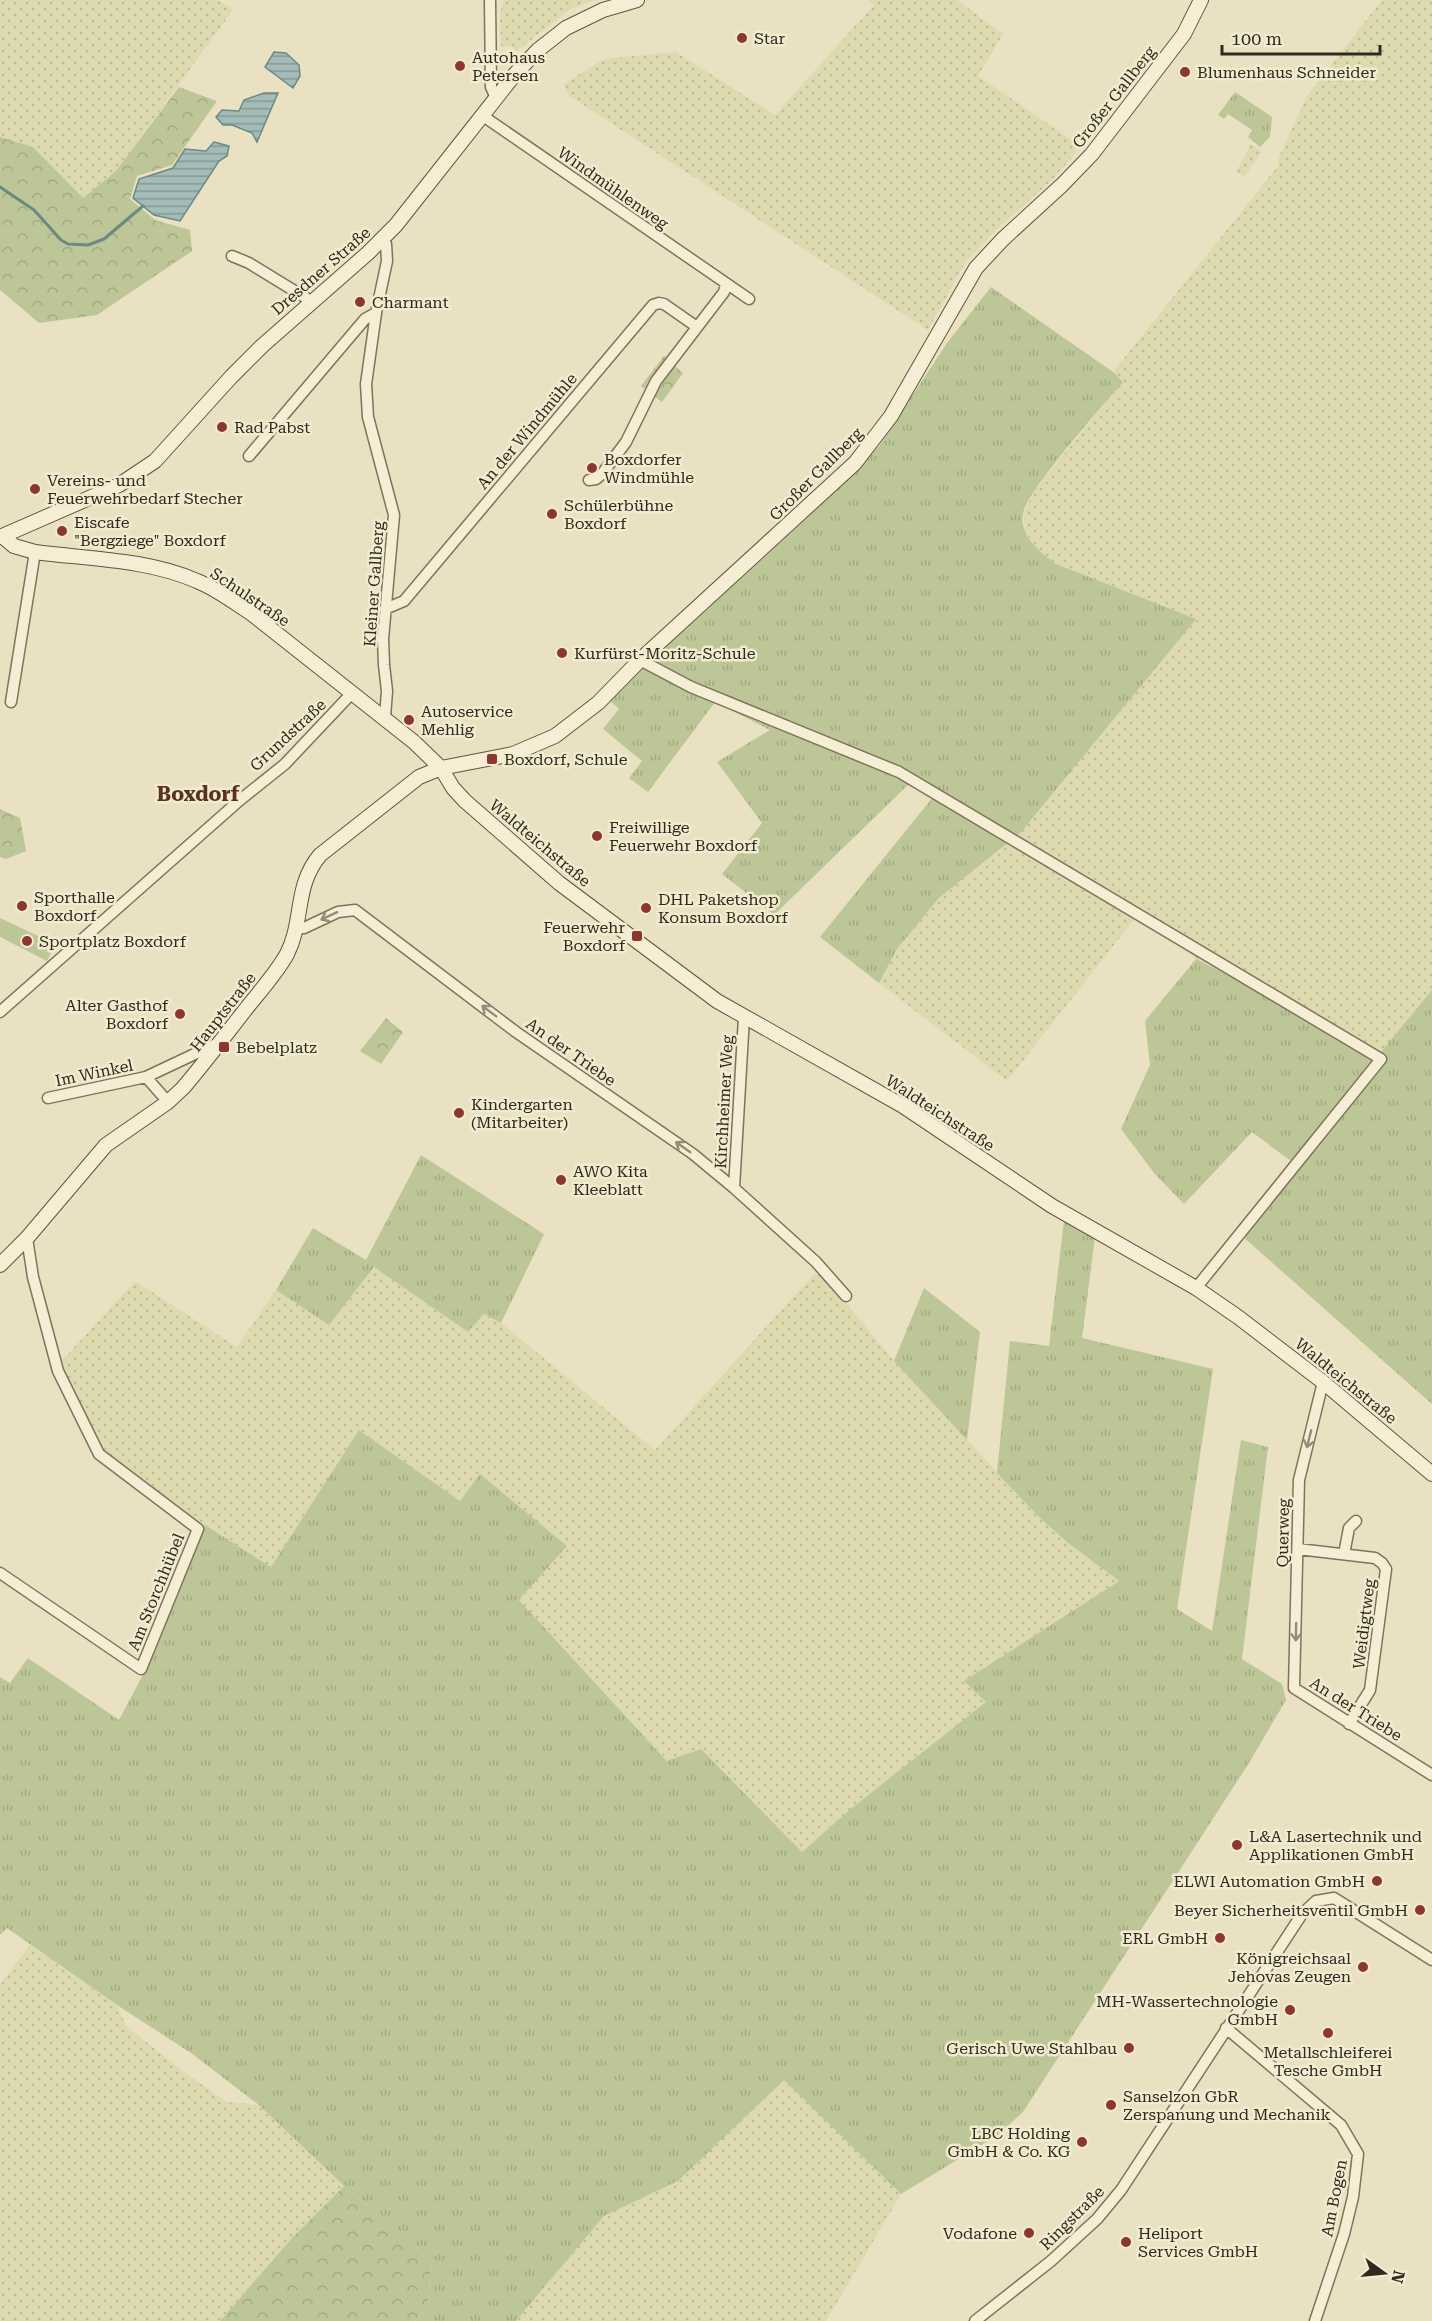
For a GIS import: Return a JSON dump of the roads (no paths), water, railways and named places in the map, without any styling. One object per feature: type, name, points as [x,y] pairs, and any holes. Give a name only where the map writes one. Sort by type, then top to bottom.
[{"type":"street","points":[[490,0],[491,87],[496,98]]},
{"type":"street","name":"Dresdner Straße","points":[[1,536],[98,495],[143,471],[167,448],[231,377],[311,301],[383,238],[413,204],[526,62],[566,28],[603,10],[637,0]]},
{"type":"street","name":"Großer Gallberg","points":[[441,768],[513,754],[555,736],[597,703],[640,660],[855,463],[891,416],[976,268],[1092,154],[1178,43],[1200,0]]},
{"type":"street","name":"Windmühlenweg","points":[[483,116],[749,299]]},
{"type":"street","name":"Kleiner Gallberg","points":[[383,238],[386,244],[387,261],[376,313],[366,384],[368,417],[394,515],[385,609],[384,665],[387,691],[385,717]]},
{"type":"street","points":[[232,255],[311,301]]},
{"type":"street","points":[[589,480],[596,479],[602,474],[626,442],[656,381],[724,292],[726,284]]},
{"type":"street","name":"An der Windmühle","points":[[385,609],[404,601],[653,305],[664,304],[697,327]]},
{"type":"street","points":[[249,456],[365,319],[376,313]]},
{"type":"street","name":"Schulstraße","points":[[1,536],[14,546],[34,552],[142,565],[167,570],[198,581],[252,614],[385,717],[441,768]]},
{"type":"street","points":[[11,702],[34,552]]},
{"type":"street","points":[[640,660],[691,687],[899,772],[1381,1059],[1196,1288]]},
{"type":"street","name":"Grundstraße","points":[[0,1012],[236,804],[285,764],[352,693]]},
{"type":"street","name":"Hauptstraße","points":[[0,1265],[27,1238],[106,1145],[168,1102],[183,1088],[220,1041],[286,955],[295,928],[303,886],[310,868],[320,855],[419,777],[441,768]]},
{"type":"street","name":"Waldteichstraße","points":[[441,768],[453,788],[465,801],[559,883],[717,1001],[903,1107],[1052,1206],[1196,1288],[1323,1382],[1432,1474]]},
{"type":"street","name":"An der Triebe","points":[[295,928],[304,928],[338,912],[355,910],[516,1032],[693,1154],[816,1262],[846,1296]]},
{"type":"street","name":"Kirchheimer Weg","points":[[731,1186],[744,1017]]},
{"type":"street","points":[[168,1102],[146,1077],[220,1041]]},
{"type":"street","name":"Im Winkel","points":[[48,1098],[146,1077]]},
{"type":"street","name":"Am Storchhübel","points":[[0,1573],[141,1669],[198,1529],[99,1454],[58,1371],[33,1277],[27,1238]]},
{"type":"street","name":"Querweg","points":[[1294,1688],[1299,1480],[1323,1382]]},
{"type":"street","points":[[1344,1554],[1349,1528],[1356,1521]]},
{"type":"street","name":"Weidigtweg","points":[[1298,1549],[1375,1558],[1386,1569],[1370,1690],[1349,1724]]},
{"type":"street","name":"An der Triebe","points":[[1294,1688],[1432,1775]]},
{"type":"street","name":"Ringstraße","points":[[975,2321],[1051,2261],[1097,2219],[1121,2190],[1302,1914],[1316,1901],[1334,1898],[1432,1960]]},
{"type":"street","name":"Am Bogen","points":[[1226,2028],[1341,2125],[1358,2154],[1353,2197],[1315,2321]]},
{"type":"water","points":[[274,52],[286,53],[299,65],[300,76],[293,88],[265,67]]},
{"type":"water","points":[[264,93],[278,93],[257,142],[252,133],[232,125],[223,125],[216,117],[222,110],[239,111],[244,100]]},
{"type":"water","points":[[214,142],[229,146],[227,156],[219,161],[180,221],[154,215],[133,198],[139,179],[173,168],[185,149],[206,151]]},
{"type":"waterway","points":[[0,187],[34,210],[61,240],[68,244],[88,245],[104,239],[143,206]]},
{"type":"place","name":"Star","points":[[742,38]]},
{"type":"place","name":"Autohaus Petersen","points":[[460,66]]},
{"type":"place","name":"Blumenhaus Schneider","points":[[1185,72]]},
{"type":"place","name":"Charmant","points":[[360,302]]},
{"type":"place","name":"Rad Pabst","points":[[222,427]]},
{"type":"place","name":"Boxdorfer Windmühle","points":[[592,468]]},
{"type":"place","name":"Vereins- und Feuerwehrbedarf Stecher","points":[[35,489]]},
{"type":"place","name":"Schülerbühne Boxdorf","points":[[552,514]]},
{"type":"place","name":"Eiscafe \"Bergziege\" Boxdorf","points":[[62,531]]},
{"type":"place","name":"Kurfürst-Moritz-Schule","points":[[562,653]]},
{"type":"place","name":"Autoservice Mehlig","points":[[409,720]]},
{"type":"place","name":"Boxdorf, Schule","points":[[492,759]]},
{"type":"place","name":"Freiwillige Feuerwehr Boxdorf","points":[[597,836]]},
{"type":"place","name":"Sporthalle Boxdorf","points":[[22,906]]},
{"type":"place","name":"DHL Paketshop Konsum Boxdorf","points":[[646,908]]},
{"type":"place","name":"Feuerwehr Boxdorf","points":[[637,936]]},
{"type":"place","name":"Sportplatz Boxdorf","points":[[27,941]]},
{"type":"place","name":"Alter Gasthof Boxdorf","points":[[180,1014]]},
{"type":"place","name":"Bebelplatz","points":[[224,1047]]},
{"type":"place","name":"Kindergarten (Mitarbeiter)","points":[[459,1113]]},
{"type":"place","name":"AWO Kita Kleeblatt","points":[[561,1180]]},
{"type":"place","name":"L&A Lasertechnik und Applikationen GmbH","points":[[1237,1845]]},
{"type":"place","name":"ELWI Automation GmbH","points":[[1377,1881]]},
{"type":"place","name":"Beyer Sicherheitsventil GmbH","points":[[1420,1910]]},
{"type":"place","name":"ERL GmbH","points":[[1220,1938]]},
{"type":"place","name":"Königreichsaal Jehovas Zeugen","points":[[1363,1967]]},
{"type":"place","name":"MH-Wassertechnologie GmbH","points":[[1290,2010]]},
{"type":"place","name":"Metallschleiferei Tesche GmbH","points":[[1328,2033]]},
{"type":"place","name":"Gerisch Uwe Stahlbau","points":[[1129,2048]]},
{"type":"place","name":"Sanselzon GbR Zerspanung und Mechanik","points":[[1111,2105]]},
{"type":"place","name":"LBC Holding GmbH & Co. KG","points":[[1082,2142]]},
{"type":"place","name":"Vodafone","points":[[1029,2233]]},
{"type":"place","name":"Heliport Services GmbH","points":[[1126,2242]]},
{"type":"district","name":"Boxdorf","points":[[198,794]]}]
